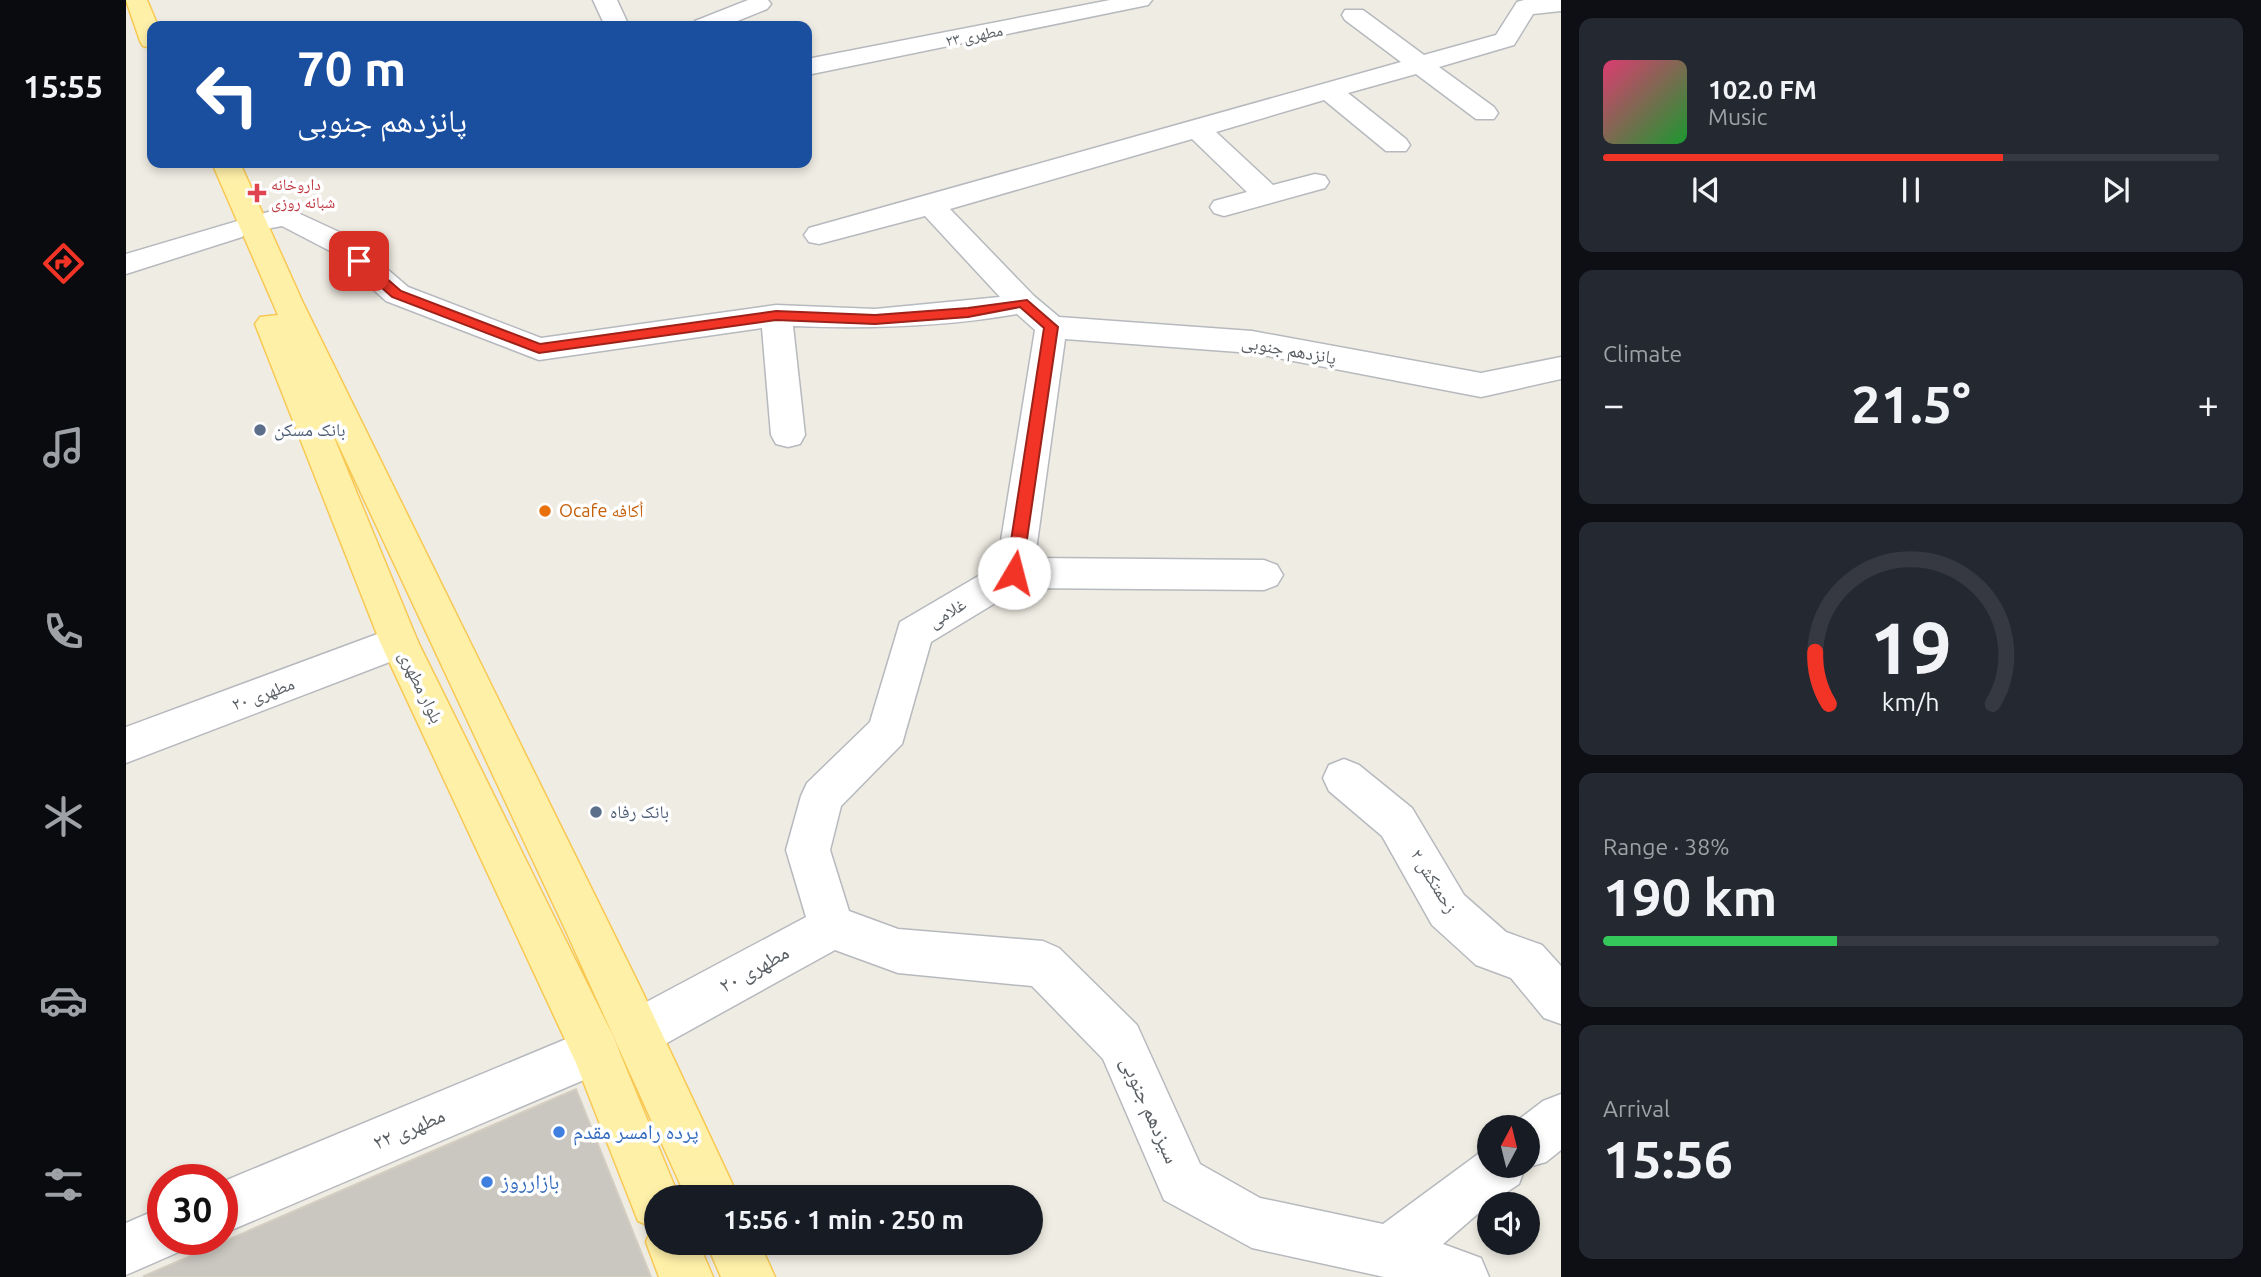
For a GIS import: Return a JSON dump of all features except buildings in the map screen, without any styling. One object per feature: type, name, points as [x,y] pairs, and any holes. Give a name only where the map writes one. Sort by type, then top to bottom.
[{"type":"main road","points":[[135,0],[147,29]]},
{"type":"main road","points":[[156,0],[165,21]]},
{"type":"main road","name":"بلوار مطهری","points":[[207,168],[242,228],[397,534],[639,1032],[707,1185]]},
{"type":"main road","name":"بلوار مطهری","points":[[227,168],[242,228],[399,642],[595,1051],[649,1185]]},
{"type":"main road","points":[[595,1051],[639,1032]]},
{"type":"main road","points":[[677,1255],[686,1277]]},
{"type":"main road","points":[[738,1255],[748,1277]]},
{"type":"street","points":[[605,0],[615,21]]},
{"type":"street","name":"مطهری ۲۳","points":[[812,66],[1140,0]]},
{"type":"street","points":[[717,21],[760,4]]},
{"type":"street","points":[[819,235],[1505,40],[1525,7],[1561,4]]},
{"type":"street","points":[[1354,15],[1485,113]]},
{"type":"street","points":[[1329,91],[1396,145]]},
{"type":"street","points":[[1197,128],[1266,194]]},
{"type":"street","points":[[1224,207],[1315,181]]},
{"type":"street","points":[[931,205],[1023,303],[1051,327],[1014,573],[1264,575]]},
{"type":"street","points":[[126,264],[285,216],[340,244],[397,294],[539,349],[776,316],[875,319],[968,312],[1023,303]]},
{"type":"street","points":[[776,316],[788,435]]},
{"type":"street","name":"پانزدهم جنوبی","points":[[1051,327],[1252,342],[1481,385],[1561,368]]},
{"type":"street","name":"غلامی","points":[[832,927],[808,850],[822,796],[888,731],[914,632],[1014,573]]},
{"type":"street","name":"مطهری ۲۰","points":[[126,745],[399,642]]},
{"type":"street","name":"زحمتکش ۲","points":[[1344,778],[1397,821],[1448,910],[1492,949],[1527,961],[1561,1000]]},
{"type":"street","name":"مطهری ۲۰","points":[[639,1032],[832,927]]},
{"type":"street","name":"سیزدهم جنوبی","points":[[832,927],[898,951],[1043,964],[1119,1042],[1182,1182],[1252,1222],[1390,1252],[1462,1277]]},
{"type":"street","name":"مطهری ۲۲","points":[[238,1201],[595,1051]]},
{"type":"street","points":[[1540,1135],[1561,1119]]},
{"type":"street","points":[[1390,1252],[1486,1178]]},
{"type":"street","points":[[126,1249],[147,1240]]},
{"type":"place","name":"داروخانه شبانه روزی","points":[[257,193]]},
{"type":"place","name":"بانک مسکن","points":[[260,430]]},
{"type":"place","name":"Ocafe اُکافه","points":[[545,511]]},
{"type":"place","name":"بانک رفاه","points":[[596,812]]},
{"type":"place","name":"پرده رامسر مقدم","points":[[559,1132]]},
{"type":"place","name":"بازارروز","points":[[487,1182]]},
{"type":"route","points":[[359,261],[397,294],[539,349],[776,316],[875,319],[968,312],[1023,303],[1051,327],[1014,573]]}]
